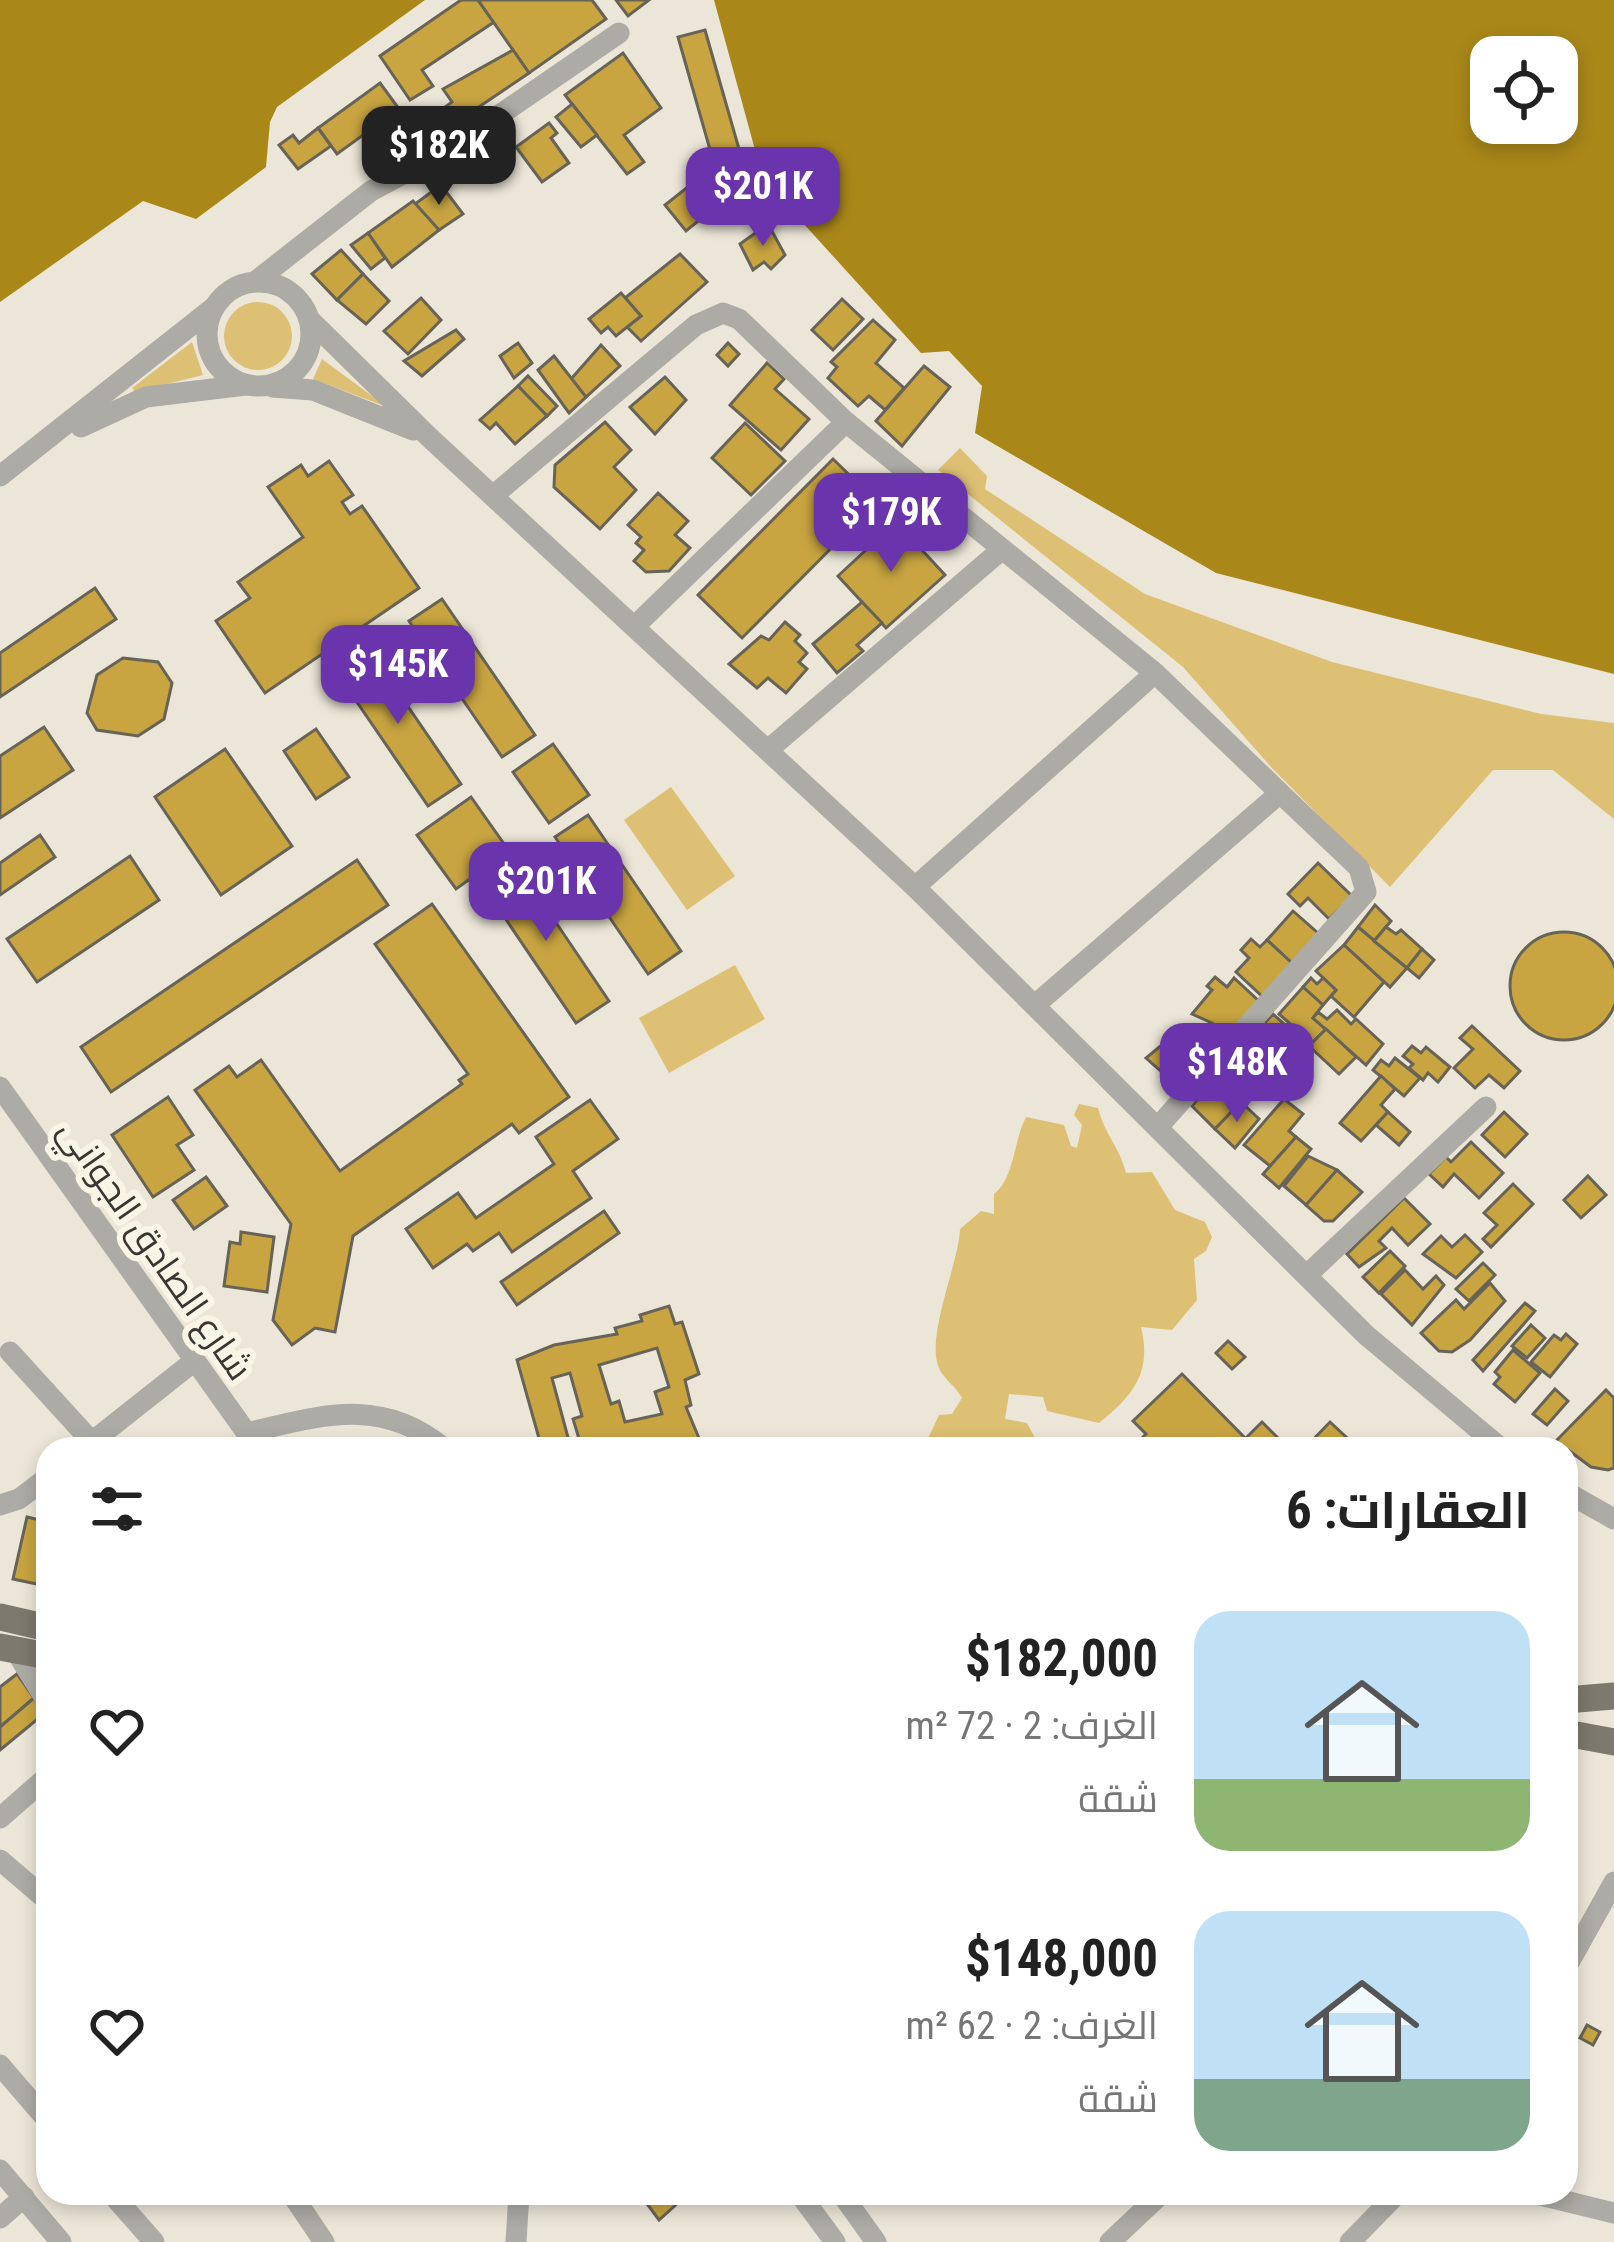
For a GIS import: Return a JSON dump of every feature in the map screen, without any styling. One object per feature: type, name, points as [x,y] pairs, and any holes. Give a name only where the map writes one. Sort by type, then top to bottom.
[{"type":"main road","points":[[0,1617],[36,1625]]},
{"type":"main road","points":[[1578,1699],[1614,1696]]},
{"type":"main road","points":[[1578,1735],[1614,1742]]},
{"type":"street","points":[[0,476],[53,439],[214,308],[224,294],[256,281],[371,191],[450,149],[619,33]]},
{"type":"street","points":[[256,281],[290,291],[310,321],[430,438],[916,887],[1402,1370],[1487,1437]]},
{"type":"street","points":[[214,308],[207,339],[211,354],[231,378],[254,386],[313,390],[430,438]]},
{"type":"street","points":[[495,494],[696,325],[723,313],[739,319],[846,422],[1155,673],[1359,868],[1366,892],[1158,1127]]},
{"type":"street","points":[[53,439],[146,397],[276,383],[302,365],[312,336],[310,321]]},
{"type":"street","points":[[636,625],[846,422]]},
{"type":"street","points":[[768,750],[1000,551]]},
{"type":"street","points":[[916,887],[1155,673]]},
{"type":"street","points":[[1034,1005],[1280,793]]},
{"type":"street","name":"شارع الصادق الجواني","points":[[0,1087],[249,1437]]},
{"type":"street","points":[[1307,1275],[1486,1107]]},
{"type":"street","points":[[10,1352],[80,1437]]},
{"type":"street","points":[[98,1437],[194,1362]]},
{"type":"street","points":[[264,1437],[338,1412],[364,1412],[406,1422],[428,1437]]},
{"type":"street","points":[[0,1505],[36,1486]]},
{"type":"street","points":[[1578,1498],[1611,1513]]},
{"type":"street","points":[[8,1648],[36,1686]]},
{"type":"street","points":[[0,1818],[36,1786]]},
{"type":"street","points":[[0,1860],[36,1890]]},
{"type":"street","points":[[1578,1946],[1614,1882]]},
{"type":"street","points":[[0,2065],[36,2106]]},
{"type":"street","points":[[0,2170],[62,2242]]},
{"type":"street","points":[[0,2218],[24,2197]]},
{"type":"street","points":[[1578,2204],[1614,2213]]},
{"type":"street","points":[[122,2205],[154,2242]]},
{"type":"street","points":[[299,2205],[324,2242]]},
{"type":"street","points":[[516,2242],[518,2205]]},
{"type":"street","points":[[808,2205],[835,2242]]},
{"type":"street","points":[[850,2205],[876,2242]]},
{"type":"street","points":[[1109,2242],[1149,2205]]},
{"type":"street","points":[[1350,2242],[1386,2205]]},
{"type":"shaded area","points":[[0,0],[425,0],[277,107],[270,122],[266,167],[196,219],[143,201],[0,302]]},
{"type":"shaded area","points":[[714,0],[1614,0],[1614,674],[1216,573],[975,433],[982,386],[949,351],[921,353],[763,179]]},
{"type":"shaded area","points":[[258,302],[282,312],[292,336],[282,360],[258,370],[234,360],[224,336],[234,312]]},
{"type":"shaded area","points":[[192,342],[203,375],[135,392],[132,388]]},
{"type":"shaded area","points":[[322,359],[387,407],[313,379]]},
{"type":"shaded area","points":[[960,448],[987,476],[985,489],[1145,594],[1332,662],[1541,714],[1614,723],[1614,819],[1553,770],[1493,770],[1390,887],[1271,767],[1183,667],[938,470]]},
{"type":"shaded area","points":[[671,787],[735,876],[687,910],[624,820]]},
{"type":"shaded area","points":[[735,965],[765,1019],[669,1073],[639,1018]]},
{"type":"shaded area","points":[[1079,1104],[1098,1108],[1126,1173],[1152,1172],[1175,1210],[1205,1222],[1212,1237],[1206,1251],[1194,1259],[1197,1300],[1172,1330],[1141,1327],[1142,1370],[1131,1392],[1099,1423],[1047,1411],[1043,1397],[1009,1394],[1005,1419],[1027,1423],[1035,1437],[929,1437],[939,1415],[952,1414],[962,1398],[941,1372],[936,1355],[939,1319],[960,1229],[981,1211],[994,1214],[994,1194],[1010,1169],[1026,1117],[1064,1125],[1071,1146],[1077,1148],[1082,1125],[1074,1115]]},
{"type":"building","points":[[461,0],[478,0],[494,22],[422,70],[433,86],[410,100],[380,56]]},
{"type":"building","points":[[478,0],[592,0],[606,19],[529,73]]},
{"type":"building","points":[[616,0],[649,0],[628,16]]},
{"type":"building","points":[[705,30],[747,177],[720,185],[678,37]]},
{"type":"building","points":[[513,50],[529,73],[439,134],[429,119],[452,102],[443,89]]},
{"type":"building","points":[[623,53],[661,108],[624,135],[644,162],[627,174],[565,95]]},
{"type":"building","points":[[380,83],[399,109],[337,154],[318,128]]},
{"type":"building","points":[[572,104],[597,135],[581,147],[556,117]]},
{"type":"building","points":[[549,123],[557,133],[551,138],[569,163],[542,182],[516,147]]},
{"type":"building","points":[[318,128],[331,146],[298,169],[279,145],[293,135],[299,143]]},
{"type":"building","points":[[708,171],[729,196],[686,231],[665,205]]},
{"type":"building","points":[[441,185],[463,214],[439,230],[415,204]]},
{"type":"building","points":[[413,201],[439,230],[392,267],[368,233]]},
{"type":"building","points":[[768,224],[785,255],[771,269],[764,262],[753,270],[740,244]]},
{"type":"building","points":[[368,233],[385,258],[371,269],[351,245]]},
{"type":"building","points":[[341,250],[363,274],[337,300],[312,274]]},
{"type":"building","points":[[680,254],[707,282],[641,341],[627,327],[641,316],[625,298]]},
{"type":"building","points":[[363,274],[389,301],[366,324],[337,300]]},
{"type":"building","points":[[621,293],[641,316],[616,336],[608,327],[601,333],[589,319]]},
{"type":"building","points":[[421,298],[441,320],[408,354],[384,331]]},
{"type":"building","points":[[842,299],[863,319],[833,350],[812,330]]},
{"type":"building","points":[[873,320],[895,340],[876,363],[904,388],[885,410],[869,396],[858,406],[828,378],[837,367],[831,362]]},
{"type":"building","points":[[456,330],[464,339],[422,376],[404,361]]},
{"type":"building","points":[[518,343],[532,363],[514,378],[500,356]]},
{"type":"building","points":[[728,343],[739,354],[728,366],[717,355]]},
{"type":"building","points":[[601,345],[620,366],[586,397],[571,379]]},
{"type":"building","points":[[554,356],[586,397],[569,413],[538,370]]},
{"type":"building","points":[[767,363],[784,379],[775,389],[809,419],[781,450],[730,405]]},
{"type":"building","points":[[924,366],[950,387],[902,446],[876,421]]},
{"type":"building","points":[[528,376],[557,406],[547,416],[518,386]]},
{"type":"building","points":[[665,377],[686,400],[655,434],[630,407]]},
{"type":"building","points":[[518,386],[547,416],[515,444],[496,423],[490,429],[480,420]]},
{"type":"building","points":[[605,422],[631,450],[614,467],[636,490],[600,529],[554,487],[555,465]]},
{"type":"building","points":[[745,423],[785,461],[751,495],[712,458]]},
{"type":"building","points":[[833,459],[877,502],[742,638],[698,595]]},
{"type":"building","points":[[329,461],[353,495],[342,502],[350,514],[362,506],[419,588],[265,693],[216,621],[250,598],[238,582],[303,537],[268,487],[301,465],[308,476]]},
{"type":"building","points":[[658,493],[688,521],[675,535],[690,548],[669,571],[646,572],[634,561],[644,550],[636,543],[641,537],[628,525]]},
{"type":"building","points":[[896,522],[945,575],[886,628],[838,576]]},
{"type":"building","points":[[95,588],[116,619],[0,697],[0,653]]},
{"type":"building","points":[[442,599],[535,735],[502,757],[409,621]]},
{"type":"building","points":[[862,602],[882,623],[857,645],[863,651],[837,673],[813,644]]},
{"type":"building","points":[[785,622],[800,635],[795,641],[807,653],[799,662],[807,669],[786,693],[768,678],[757,688],[729,664],[761,636],[769,640]]},
{"type":"building","points":[[368,648],[461,784],[428,806],[335,670]]},
{"type":"building","points":[[123,658],[158,662],[172,683],[164,719],[138,736],[97,730],[87,713],[97,675]]},
{"type":"building","points":[[44,727],[73,770],[0,818],[0,756]]},
{"type":"building","points":[[316,729],[349,777],[316,799],[284,751]]},
{"type":"building","points":[[553,744],[589,795],[549,823],[513,772]]},
{"type":"building","points":[[225,749],[292,846],[221,895],[155,797]]},
{"type":"building","points":[[471,797],[509,851],[456,889],[417,835]]},
{"type":"building","points":[[588,815],[681,951],[648,974],[555,837]]},
{"type":"building","points":[[40,835],[55,857],[0,895],[0,863]]},
{"type":"building","points":[[130,856],[159,900],[37,982],[7,939]]},
{"type":"building","points":[[357,860],[388,905],[111,1092],[81,1047]]},
{"type":"building","points":[[1318,863],[1352,896],[1329,919],[1308,898],[1300,906],[1288,894]]},
{"type":"building","points":[[517,865],[609,1001],[576,1023],[484,887]]},
{"type":"building","points":[[432,904],[569,1097],[519,1133],[512,1124],[353,1236],[335,1332],[315,1328],[292,1345],[273,1320],[291,1224],[195,1090],[229,1066],[237,1077],[261,1060],[340,1171],[462,1084],[459,1080],[468,1074],[375,944]]},
{"type":"building","points":[[1375,905],[1391,921],[1374,941],[1358,927]]},
{"type":"building","points":[[1293,911],[1319,934],[1294,965],[1267,940]]},
{"type":"building","points":[[1358,927],[1407,968],[1390,987],[1344,945]]},
{"type":"building","points":[[1386,927],[1396,934],[1401,930],[1422,949],[1407,968],[1374,941]]},
{"type":"building","points":[[1564,932],[1585,936],[1614,965],[1614,1007],[1585,1036],[1564,1040],[1543,1036],[1514,1007],[1510,986],[1514,965],[1543,936]]},
{"type":"building","points":[[1251,939],[1260,947],[1267,940],[1294,965],[1264,998],[1236,972],[1249,958],[1241,950]]},
{"type":"building","points":[[1344,945],[1384,982],[1354,1017],[1331,996],[1336,990],[1316,971]]},
{"type":"building","points":[[1422,949],[1434,960],[1419,978],[1407,968]]},
{"type":"building","points":[[1215,977],[1227,987],[1234,978],[1260,1002],[1181,1089],[1146,1058],[1186,1025],[1200,1038],[1212,1023],[1192,1014],[1212,990],[1207,986]]},
{"type":"building","points":[[1311,978],[1317,984],[1323,978],[1336,990],[1323,1005],[1303,987]]},
{"type":"building","points":[[1303,987],[1323,1005],[1313,1018],[1326,1029],[1312,1043],[1279,1014]]},
{"type":"building","points":[[1337,1010],[1351,1024],[1356,1019],[1383,1044],[1366,1065],[1313,1018],[1318,1012],[1327,1019]]},
{"type":"building","points":[[1273,1014],[1312,1049],[1276,1091],[1235,1056]]},
{"type":"building","points":[[1472,1026],[1520,1071],[1504,1088],[1489,1075],[1475,1088],[1454,1068],[1473,1049],[1460,1038]]},
{"type":"building","points":[[1326,1029],[1356,1057],[1339,1074],[1309,1046]]},
{"type":"building","points":[[1412,1046],[1421,1053],[1426,1047],[1450,1067],[1438,1082],[1428,1073],[1423,1080],[1409,1068],[1413,1064],[1403,1056]]},
{"type":"building","points":[[1235,1056],[1262,1080],[1215,1129],[1192,1106]]},
{"type":"building","points":[[1395,1058],[1420,1078],[1404,1096],[1373,1070],[1381,1060],[1389,1066]]},
{"type":"building","points":[[1381,1076],[1395,1089],[1381,1105],[1388,1112],[1361,1141],[1340,1123]]},
{"type":"building","points":[[168,1097],[193,1135],[177,1145],[194,1170],[153,1197],[112,1135]]},
{"type":"building","points":[[1284,1099],[1303,1114],[1289,1131],[1296,1137],[1270,1166],[1244,1145]]},
{"type":"building","points":[[590,1100],[618,1139],[573,1171],[591,1198],[512,1252],[499,1233],[473,1251],[467,1244],[433,1268],[406,1229],[458,1193],[476,1218],[554,1164],[536,1137]]},
{"type":"building","points":[[1241,1102],[1259,1119],[1235,1148],[1215,1129]]},
{"type":"building","points":[[1388,1112],[1410,1132],[1399,1145],[1376,1125]]},
{"type":"building","points":[[1504,1112],[1527,1134],[1505,1157],[1482,1135]]},
{"type":"building","points":[[1296,1137],[1311,1149],[1279,1188],[1263,1174]]},
{"type":"building","points":[[1471,1142],[1503,1173],[1479,1198],[1454,1174],[1443,1187],[1429,1174],[1446,1157],[1451,1162]]},
{"type":"building","points":[[1308,1156],[1337,1170],[1306,1205],[1284,1186]]},
{"type":"building","points":[[1337,1170],[1362,1192],[1333,1221],[1324,1221],[1306,1205]]},
{"type":"building","points":[[1588,1176],[1606,1195],[1581,1218],[1564,1200]]},
{"type":"building","points":[[206,1177],[227,1206],[194,1229],[173,1200]]},
{"type":"building","points":[[1513,1184],[1533,1204],[1491,1247],[1483,1239],[1497,1225],[1484,1213]]},
{"type":"building","points":[[1404,1198],[1430,1224],[1408,1245],[1392,1228],[1379,1241],[1386,1248],[1359,1267],[1347,1254]]},
{"type":"building","points":[[604,1211],[619,1233],[517,1305],[501,1282]]},
{"type":"building","points":[[241,1232],[274,1237],[267,1292],[224,1286],[230,1242],[240,1244]]},
{"type":"building","points":[[1465,1235],[1482,1252],[1456,1278],[1423,1254],[1441,1236],[1452,1247]]},
{"type":"building","points":[[1390,1251],[1405,1266],[1379,1293],[1363,1277]]},
{"type":"building","points":[[1483,1263],[1495,1275],[1469,1301],[1456,1289]]},
{"type":"building","points":[[1405,1270],[1423,1289],[1436,1276],[1444,1285],[1412,1325],[1381,1294]]},
{"type":"building","points":[[1490,1283],[1505,1301],[1470,1340],[1452,1352],[1439,1351],[1421,1333],[1456,1300],[1464,1309]]},
{"type":"building","points":[[1525,1303],[1535,1311],[1483,1371],[1473,1360]]},
{"type":"building","points":[[669,1306],[675,1324],[682,1322],[699,1374],[685,1380],[691,1405],[686,1407],[698,1437],[578,1437],[573,1419],[582,1416],[570,1373],[552,1378],[568,1437],[539,1437],[517,1360],[554,1345],[617,1334],[615,1328],[642,1321],[640,1315]],"holes":[[[657,1348],[669,1387],[655,1392],[662,1414],[625,1422],[619,1401],[611,1404],[599,1365]]]},
{"type":"building","points":[[1531,1325],[1545,1338],[1527,1358],[1512,1346]]},
{"type":"building","points":[[1566,1334],[1577,1344],[1550,1377],[1531,1362],[1554,1335],[1561,1340]]},
{"type":"building","points":[[1228,1341],[1245,1357],[1232,1369],[1216,1353]]},
{"type":"building","points":[[1513,1350],[1540,1373],[1515,1402],[1494,1384],[1500,1377],[1495,1372]]},
{"type":"building","points":[[1182,1374],[1244,1437],[1143,1437],[1146,1434],[1133,1421]]},
{"type":"building","points":[[1555,1389],[1568,1401],[1547,1425],[1533,1414]]},
{"type":"building","points":[[1606,1390],[1614,1398],[1614,1468],[1591,1467],[1578,1457],[1578,1437],[1560,1437]]},
{"type":"building","points":[[1262,1422],[1277,1437],[1247,1437]]},
{"type":"building","points":[[1330,1422],[1346,1437],[1316,1437]]},
{"type":"building","points":[[27,1517],[36,1519],[36,1584],[13,1579]]},
{"type":"building","points":[[17,1674],[34,1698],[0,1727],[0,1687]]},
{"type":"building","points":[[34,1698],[36,1720],[0,1750],[0,1727]]},
{"type":"building","points":[[1587,2025],[1600,2032],[1593,2045],[1580,2038]]},
{"type":"building","points":[[648,2205],[676,2205],[659,2220]]}]
